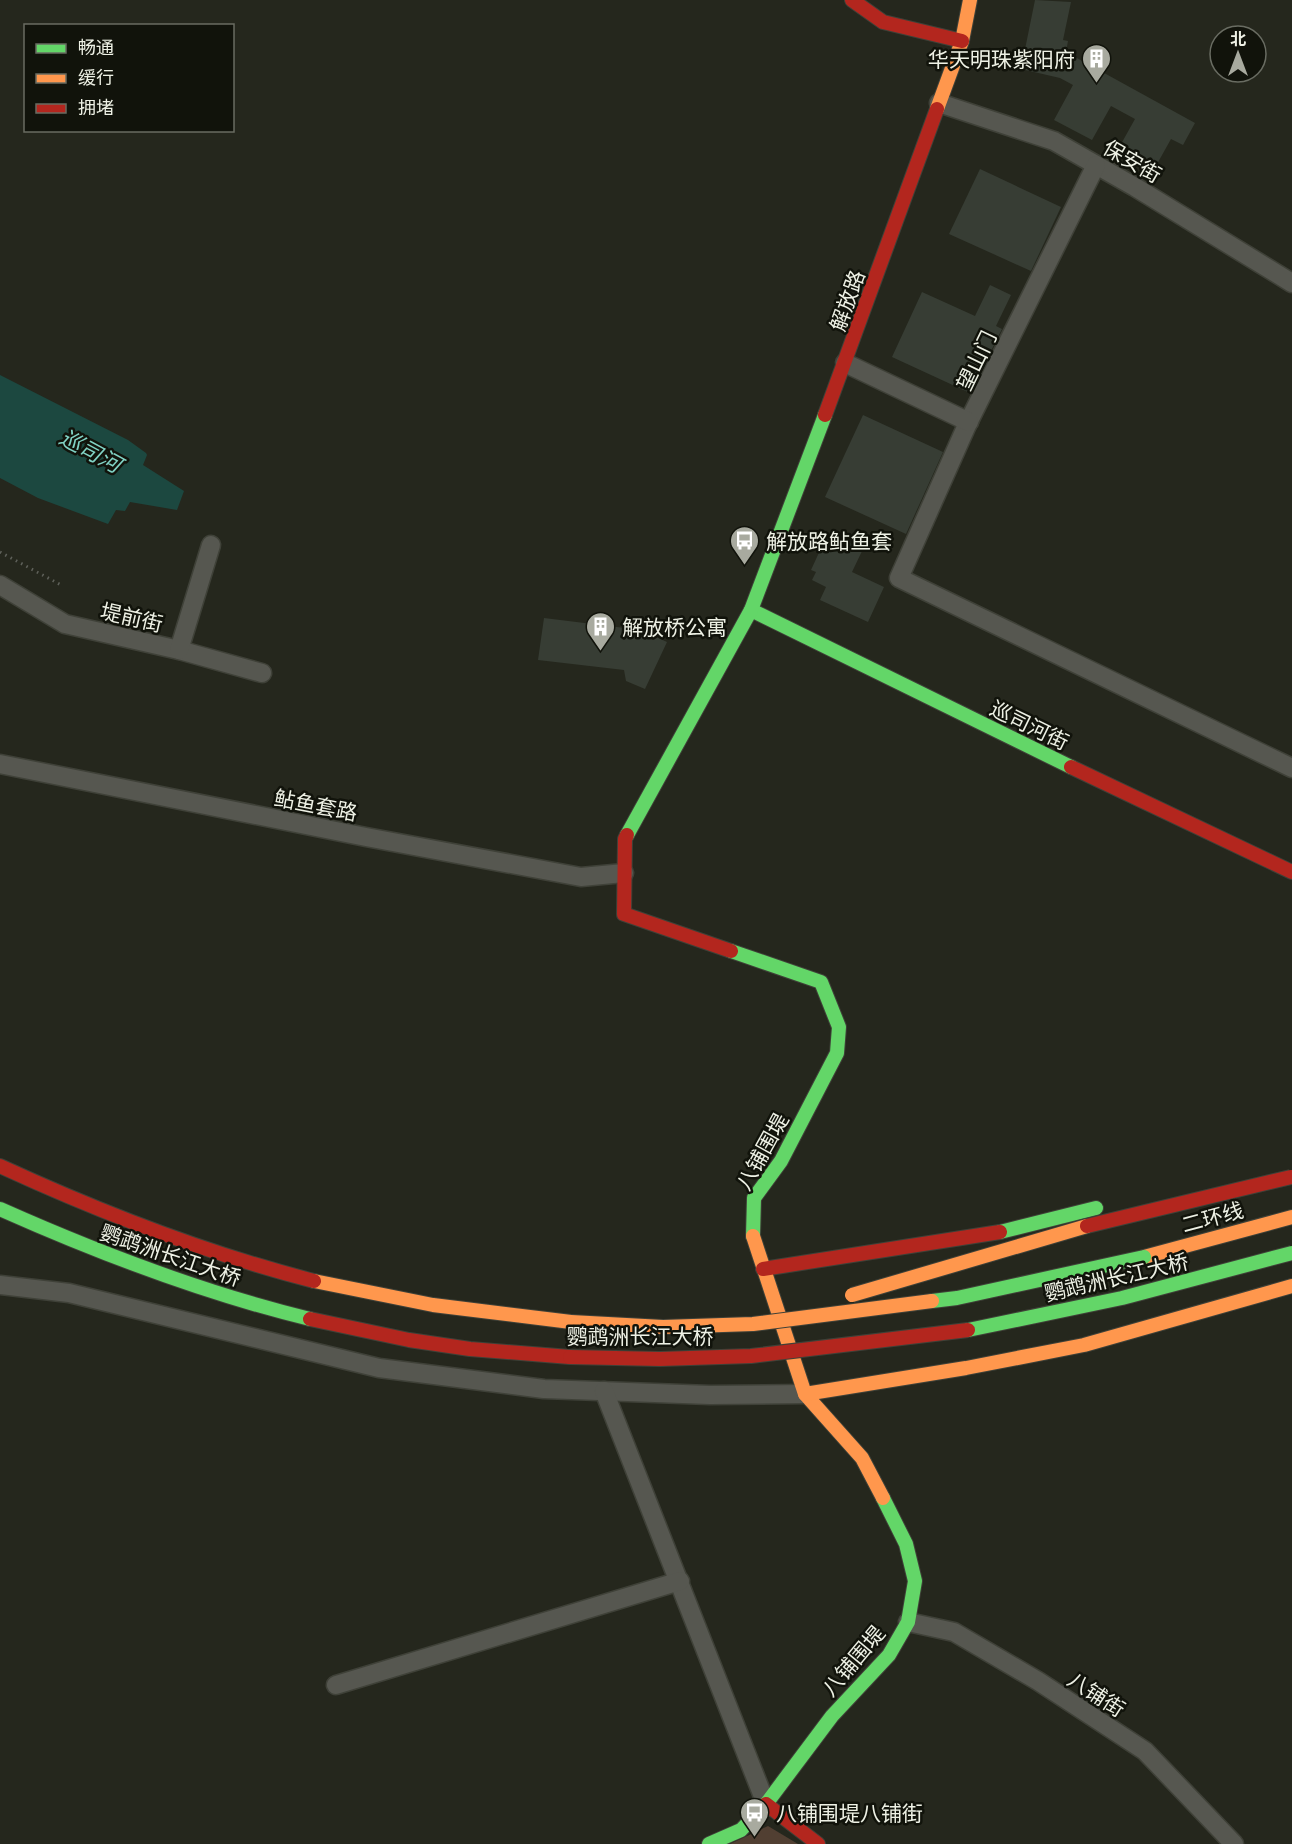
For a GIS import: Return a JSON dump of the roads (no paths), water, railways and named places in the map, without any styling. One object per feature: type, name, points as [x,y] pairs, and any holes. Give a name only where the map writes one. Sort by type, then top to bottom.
[{"type":"main road","points":[[852,0],[883,22],[962,41]]},
{"type":"main road","name":"解放路","points":[[751,610],[845,363],[962,41],[970,0]]},
{"type":"main road","name":"巡司河街","points":[[751,610],[1011,738],[1292,872]]},
{"type":"main road","name":"八铺围堤","points":[[741,1830],[766,1804],[832,1716],[889,1655],[908,1622],[915,1581],[906,1544],[862,1458],[805,1394],[753,1236],[754,1198],[781,1161],[837,1053],[839,1027],[821,982],[624,914],[625,839],[751,610]]},
{"type":"main road","name":"鹦鹉洲长江大桥","points":[[0,1166],[72,1199],[172,1238],[269,1269],[366,1293],[471,1311],[571,1322],[663,1327],[753,1324],[957,1298],[1144,1257]]},
{"type":"main road","points":[[753,1324],[1091,1225],[1291,1177]]},
{"type":"main road","points":[[763,1269],[816,1258],[864,1253],[991,1233],[1107,1205]]},
{"type":"main road","name":"鹦鹉洲长江大桥","points":[[0,1209],[49,1232],[164,1277],[261,1308],[364,1331],[470,1349],[570,1357],[660,1359],[788,1353],[972,1330],[1122,1298],[1292,1253]]},
{"type":"main road","name":"二环线","points":[[1144,1257],[1292,1216]]},
{"type":"main road","points":[[805,1394],[966,1368],[1084,1345],[1292,1286]]},
{"type":"main road","points":[[788,1353],[891,1353]]},
{"type":"main road","points":[[766,1804],[818,1844]]},
{"type":"main road","points":[[710,1844],[741,1830]]},
{"type":"street","name":"保安街","points":[[939,103],[1054,141],[1292,283]]},
{"type":"street","name":"望山门","points":[[1096,165],[969,422],[899,578],[1292,768]]},
{"type":"street","points":[[845,363],[969,422]]},
{"type":"street","points":[[179,650],[211,545]]},
{"type":"street","name":"堤前街","points":[[0,585],[65,624],[179,650],[262,673]]},
{"type":"street","name":"鲇鱼套路","points":[[0,764],[355,835],[581,877],[624,873]]},
{"type":"street","points":[[0,1285],[69,1293],[379,1368],[544,1389],[710,1395],[805,1394]]},
{"type":"street","points":[[604,1391],[766,1804]]},
{"type":"street","points":[[336,1685],[680,1581]]},
{"type":"street","name":"八铺街","points":[[908,1622],[954,1632],[1038,1681],[1145,1751],[1234,1844]]},
{"type":"street","points":[[726,1844],[741,1830]]},
{"type":"water","name":"巡司河","points":[[0,375],[128,440],[146,453],[143,465],[184,491],[177,510],[130,502],[125,511],[116,510],[108,524],[38,498],[0,478]]},
{"type":"place","name":"华天明珠紫阳府","points":[[1096,84]]},
{"type":"place","name":"解放路鲇鱼套","points":[[745,566]]},
{"type":"place","name":"解放桥公寓","points":[[601,652]]},
{"type":"place","name":"八铺围堤八铺街","points":[[755,1838]]}]
